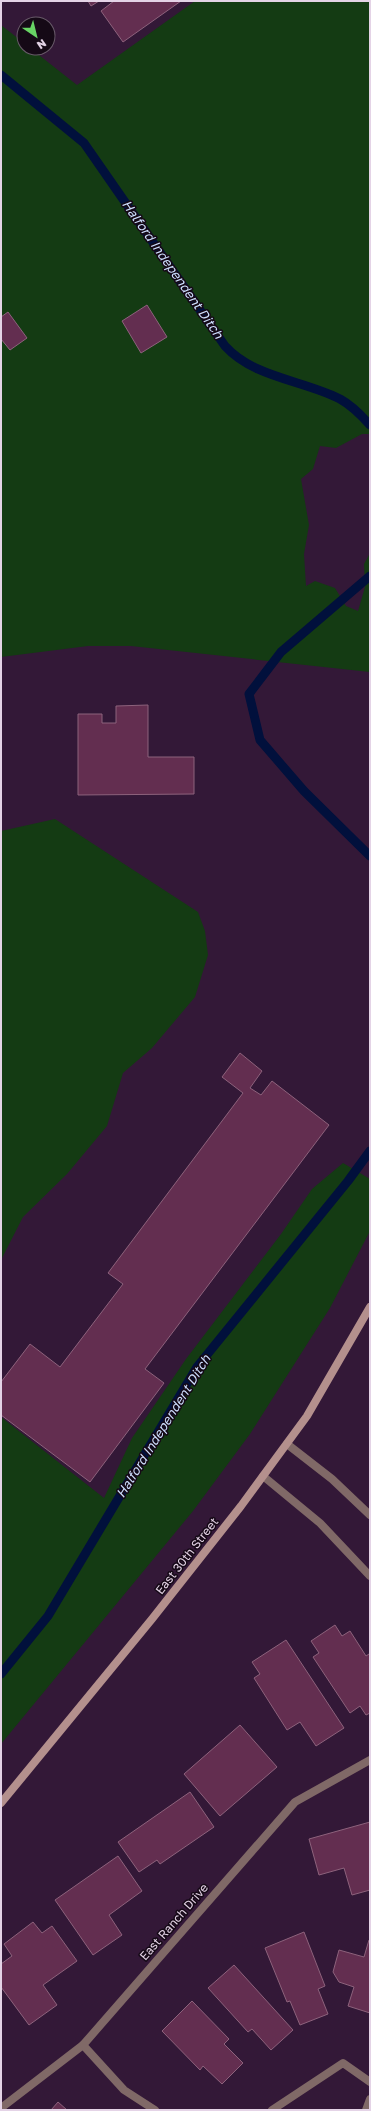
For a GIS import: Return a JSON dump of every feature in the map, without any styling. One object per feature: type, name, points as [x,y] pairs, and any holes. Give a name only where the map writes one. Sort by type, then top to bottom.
[{"type":"main road","name":"East 30th Street","points":[[1,1803],[152,1619],[287,1444],[330,1379],[370,1307]]},
{"type":"street","points":[[287,1444],[332,1479],[370,1515]]},
{"type":"street","points":[[263,1476],[320,1523],[370,1576]]},
{"type":"street","name":"East Ranch Drive","points":[[1,2108],[83,2045],[295,1802],[370,1760]]},
{"type":"street","points":[[83,2045],[124,2090],[155,2110]]},
{"type":"street","points":[[272,2110],[343,2063],[370,2082]]},
{"type":"street","points":[[366,2110],[370,2099]]},
{"type":"green space","points":[[195,1],[370,1],[370,434],[362,434],[336,448],[320,446],[313,469],[301,479],[309,525],[304,554],[306,586],[315,581],[335,588],[346,606],[358,611],[365,587],[364,564],[370,553],[370,672],[131,646],[88,646],[1,657],[1,25],[16,37],[16,56],[40,56],[77,85]]},
{"type":"green space","points":[[55,819],[198,912],[205,931],[208,955],[195,997],[152,1048],[123,1073],[107,1126],[67,1174],[23,1217],[1,1260],[1,831]]},
{"type":"green space","points":[[343,1163],[370,1179],[370,1231],[330,1308],[250,1434],[193,1511],[1,1744],[1,1417],[104,1498],[132,1438],[186,1359],[281,1234],[312,1189]]},
{"type":"building","points":[[88,1],[99,1],[91,6]]},
{"type":"building","points":[[114,1],[181,1],[123,42],[101,11]]},
{"type":"building","points":[[147,305],[167,337],[141,353],[122,321]]},
{"type":"building","points":[[8,312],[27,338],[10,350],[1,339],[1,317]]},
{"type":"building","points":[[148,705],[148,757],[194,757],[194,794],[78,795],[78,714],[102,714],[102,723],[116,723],[116,706]]},
{"type":"building","points":[[240,1053],[262,1071],[250,1088],[261,1095],[272,1081],[329,1125],[145,1369],[164,1383],[90,1482],[1,1415],[1,1382],[30,1344],[60,1367],[123,1284],[108,1273],[243,1093],[222,1077]]},
{"type":"building","points":[[335,1625],[342,1636],[350,1631],[366,1656],[369,1654],[370,1655],[370,1713],[366,1715],[360,1706],[350,1713],[313,1657],[319,1653],[311,1641]]},
{"type":"building","points":[[286,1640],[344,1728],[316,1746],[300,1722],[287,1730],[254,1678],[260,1674],[252,1662]]},
{"type":"building","points":[[240,1725],[277,1767],[220,1816],[184,1774]]},
{"type":"building","points":[[190,1792],[214,1827],[160,1864],[157,1860],[139,1872],[118,1842]]},
{"type":"building","points":[[370,1822],[370,1890],[352,1895],[344,1868],[319,1875],[309,1839]]},
{"type":"building","points":[[118,1856],[142,1891],[109,1915],[122,1935],[93,1955],[55,1900]]},
{"type":"building","points":[[33,1922],[42,1933],[52,1926],[77,1961],[43,1985],[57,2005],[29,2025],[1,1987],[1,1964],[12,1956],[4,1944]]},
{"type":"building","points":[[304,1932],[325,1986],[318,1989],[328,2014],[300,2025],[290,2001],[287,2002],[265,1948]]},
{"type":"building","points":[[369,1940],[370,2013],[348,2006],[354,1987],[339,1982],[333,1972],[339,1950],[364,1957]]},
{"type":"building","points":[[234,1965],[293,2030],[271,2050],[252,2029],[248,2032],[208,1988]]},
{"type":"building","points":[[192,2001],[229,2039],[224,2044],[243,2063],[222,2084],[203,2066],[200,2070],[162,2031]]},
{"type":"building","points":[[58,2102],[67,2110],[51,2110]]},
{"type":"waterway","name":"Halford Independent Ditch","points":[[1,75],[84,143],[225,346],[237,357],[264,372],[310,387],[340,399],[348,404],[370,425]]},
{"type":"waterway","name":"Halford Independent Ditch","points":[[370,576],[281,652],[249,694],[260,740],[304,791],[370,856]]},
{"type":"waterway","name":"Halford Independent Ditch","points":[[1,1674],[48,1616],[197,1367],[348,1181],[370,1151]]}]
